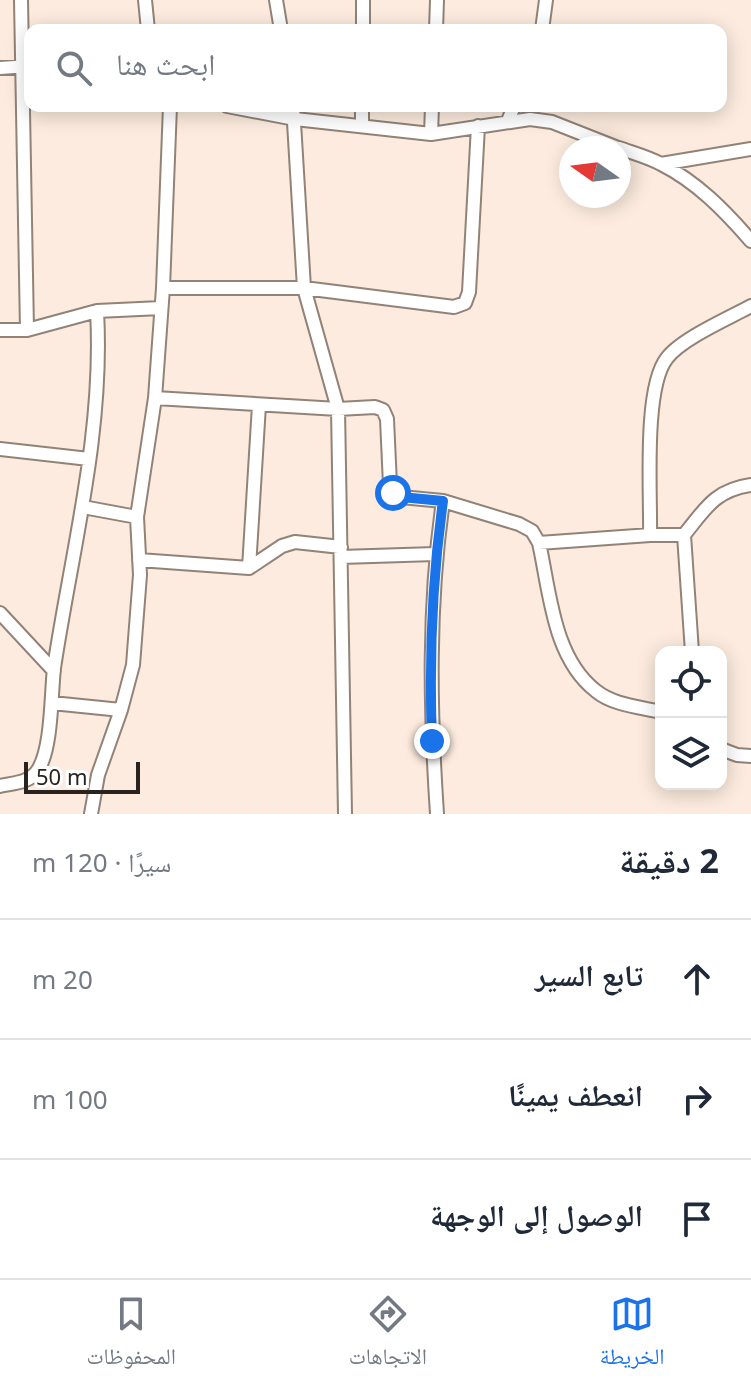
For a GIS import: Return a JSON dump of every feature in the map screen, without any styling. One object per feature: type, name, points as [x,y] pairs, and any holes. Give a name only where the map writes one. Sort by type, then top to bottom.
[{"type":"street","points":[[21,0],[24,33]]},
{"type":"street","points":[[145,0],[147,24]]},
{"type":"street","points":[[276,0],[280,24]]},
{"type":"street","points":[[363,0],[363,24]]},
{"type":"street","points":[[436,24],[437,0]]},
{"type":"street","points":[[543,24],[546,0]]},
{"type":"street","points":[[0,68],[24,66]]},
{"type":"street","points":[[27,112],[27,330]]},
{"type":"street","points":[[91,814],[98,775],[133,665],[140,575],[137,517],[155,398],[170,112]]},
{"type":"street","points":[[362,112],[362,126]]},
{"type":"street","points":[[431,134],[432,112]]},
{"type":"street","points":[[508,121],[512,112]]},
{"type":"street","points":[[345,814],[338,409],[304,288],[294,113],[362,126],[431,134],[530,119],[552,122],[588,136]]},
{"type":"street","points":[[163,288],[304,288],[454,307],[465,303],[469,292],[478,126]]},
{"type":"street","points":[[661,164],[751,149]]},
{"type":"street","points":[[631,153],[661,164],[704,193],[726,211],[751,241]]},
{"type":"street","points":[[650,535],[652,411],[658,374],[667,358],[680,346],[751,306]]},
{"type":"street","points":[[0,330],[27,330],[97,311],[161,308]]},
{"type":"street","points":[[0,786],[27,780],[38,771],[44,755],[54,671],[89,459],[98,377],[97,311]]},
{"type":"street","points":[[155,398],[338,409],[375,407],[383,410],[387,419],[393,493],[401,497],[443,501],[519,524],[532,531],[539,543],[562,645],[581,676],[597,692],[613,700],[655,710]]},
{"type":"street","points":[[249,568],[259,405]]},
{"type":"street","points":[[0,449],[89,459]]},
{"type":"street","points":[[692,646],[684,535],[710,502],[726,491],[751,485]]},
{"type":"street","points":[[437,814],[431,706],[435,554],[443,501]]},
{"type":"street","points":[[83,507],[137,517]]},
{"type":"street","points":[[539,543],[684,535]]},
{"type":"street","points":[[139,560],[249,568],[282,546],[295,542],[341,552],[435,554]]},
{"type":"street","points":[[0,613],[54,671]]},
{"type":"street","points":[[52,703],[121,710]]},
{"type":"street","points":[[727,751],[751,756]]},
{"type":"route","points":[[393,493],[401,497],[443,501],[435,554],[432,741]]}]
